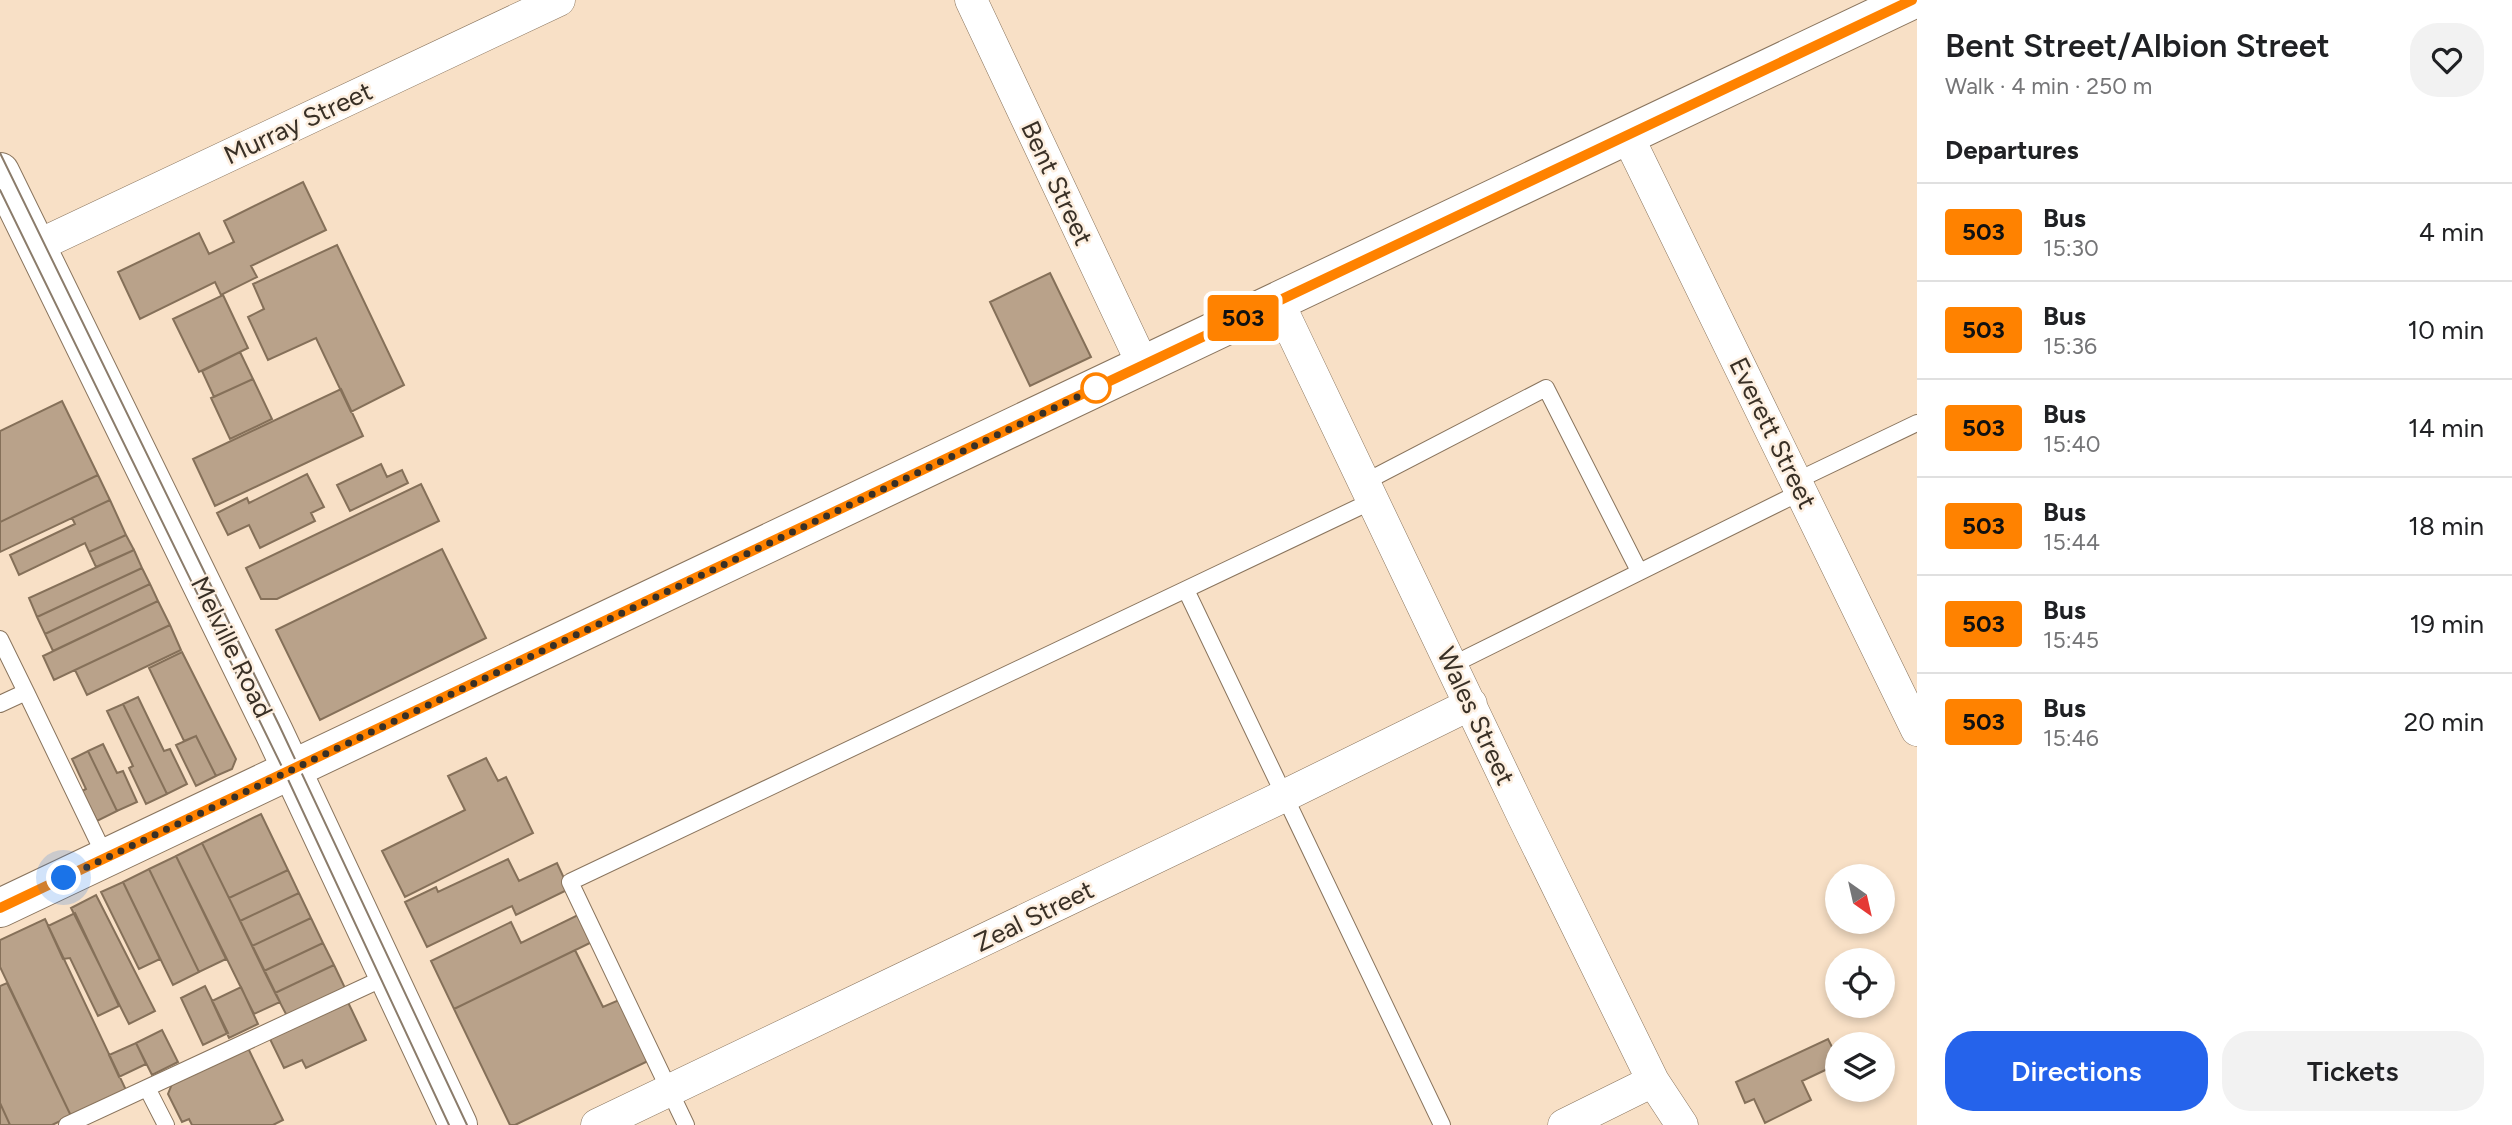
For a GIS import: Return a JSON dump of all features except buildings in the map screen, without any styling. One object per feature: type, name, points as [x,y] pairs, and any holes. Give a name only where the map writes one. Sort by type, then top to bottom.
[{"type":"street","name":"Murray Street","points":[[37,246],[559,0]]},
{"type":"street","name":"Bent Street","points":[[971,0],[1143,365]]},
{"type":"street","points":[[0,908],[1278,302],[1627,135],[1892,4]]},
{"type":"street","name":"Everett Street","points":[[1627,135],[1917,730]]},
{"type":"street","name":"Melville Road","points":[[0,172],[292,770],[458,1125]]},
{"type":"street","name":"Wales Street","points":[[1278,302],[1653,1081],[1682,1125]]},
{"type":"street","name":"Zeal Street","points":[[597,1125],[1471,704]]},
{"type":"street","points":[[1564,1125],[1653,1081]]},
{"type":"lane","points":[[686,1125],[570,881],[1186,590],[1369,491],[1546,388],[1639,571]]},
{"type":"lane","points":[[1452,665],[1639,571],[1917,424]]},
{"type":"lane","points":[[1186,590],[1441,1125]]},
{"type":"lane","points":[[0,639],[106,858]]},
{"type":"lane","points":[[0,704],[26,692]]},
{"type":"lane","points":[[67,1125],[388,976]]},
{"type":"lane","points":[[147,1088],[166,1125]]},
{"type":"tram line","points":[[0,153],[279,725],[467,1125]]},
{"type":"tram line","points":[[0,190],[285,773],[449,1125]]},
{"type":"bus line","name":"503","points":[[0,908],[1912,0]]},
{"type":"route","points":[[64,878],[1096,388]]}]
